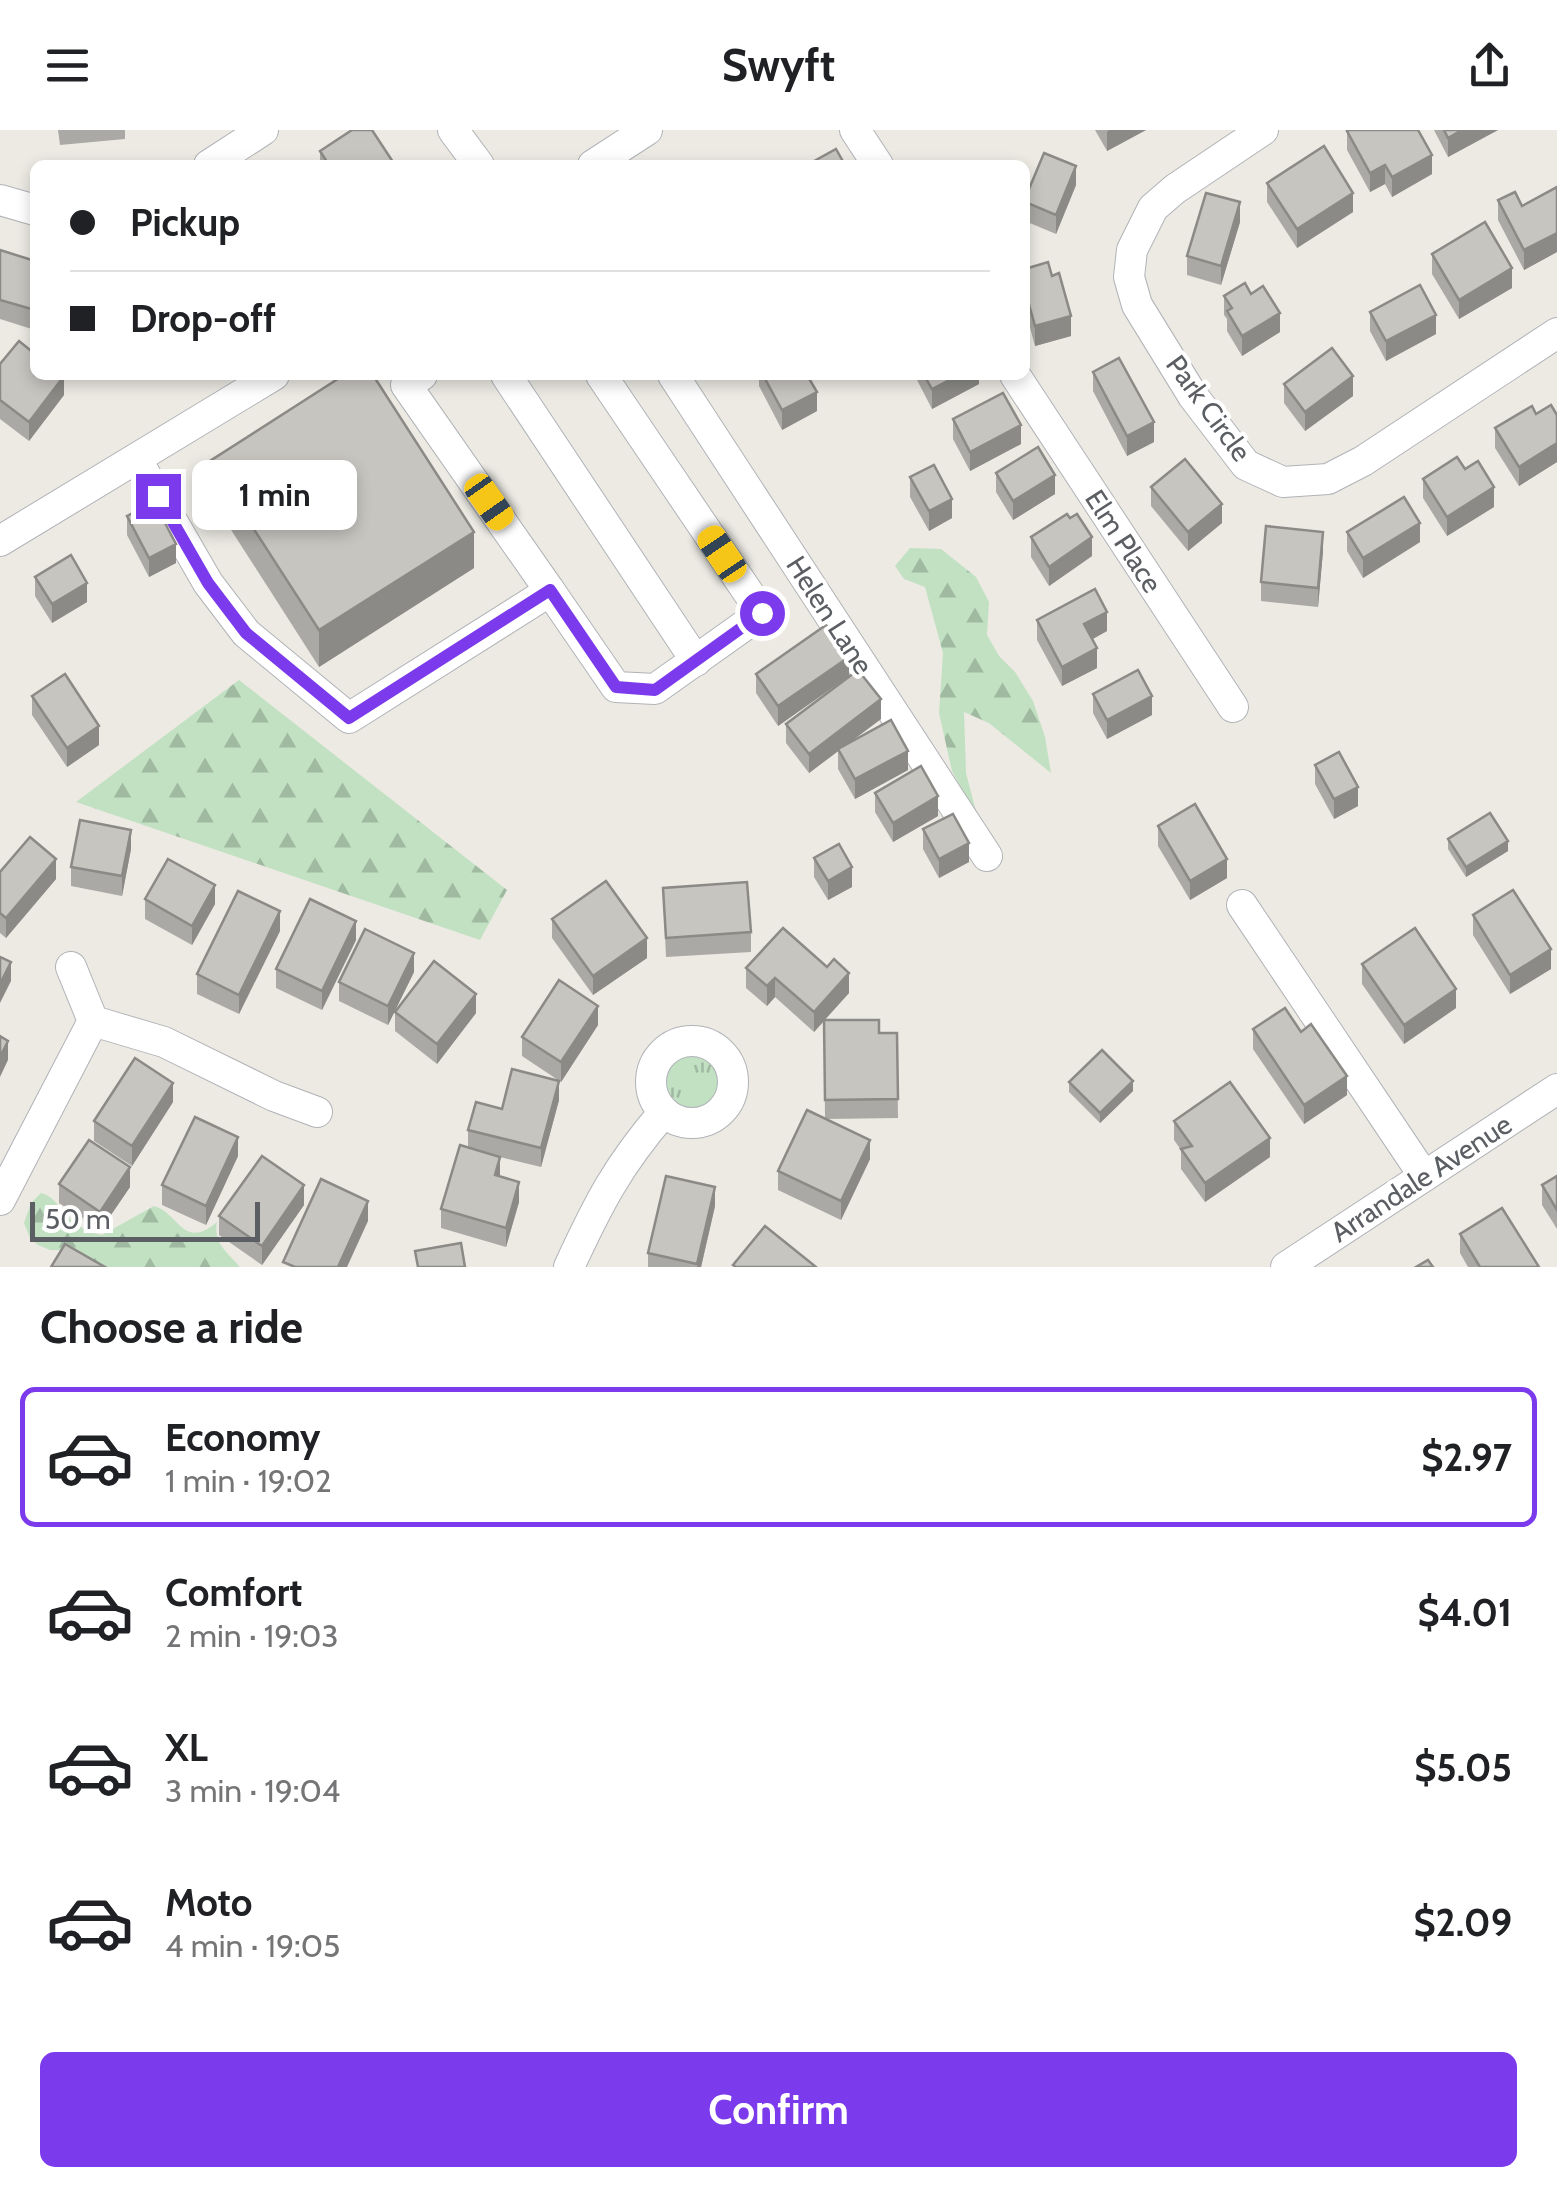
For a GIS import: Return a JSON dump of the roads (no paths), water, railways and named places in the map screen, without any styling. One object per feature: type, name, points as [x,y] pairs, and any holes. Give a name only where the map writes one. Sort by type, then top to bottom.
[{"type":"street","points":[[218,160],[263,130]]},
{"type":"street","points":[[452,130],[475,160]]},
{"type":"street","points":[[601,160],[647,130]]},
{"type":"street","points":[[855,130],[875,160]]},
{"type":"street","name":"Park Circle","points":[[1263,130],[1175,189],[1154,208],[1132,250],[1129,277],[1138,304],[1184,380],[1246,465],[1284,482],[1328,479],[1557,333]]},
{"type":"street","points":[[0,200],[30,209]]},
{"type":"street","points":[[0,542],[266,380]]},
{"type":"street","points":[[414,380],[406,385],[616,687],[655,690],[762,613],[604,380]]},
{"type":"street","points":[[509,380],[696,661]]},
{"type":"street","name":"Helen Lane","points":[[676,380],[987,856]]},
{"type":"street","name":"Elm Place","points":[[1019,380],[1233,707]]},
{"type":"street","points":[[137,460],[208,583],[246,633],[349,718],[550,590]]},
{"type":"street","points":[[1242,905],[1424,1176]]},
{"type":"street","points":[[0,1200],[93,1022],[71,967]]},
{"type":"street","points":[[93,1022],[164,1042],[274,1096],[317,1112]]},
{"type":"street","name":"Arrandale Avenue","points":[[1286,1267],[1557,1090]]},
{"type":"street","points":[[569,1267],[604,1191],[664,1112]]}]
